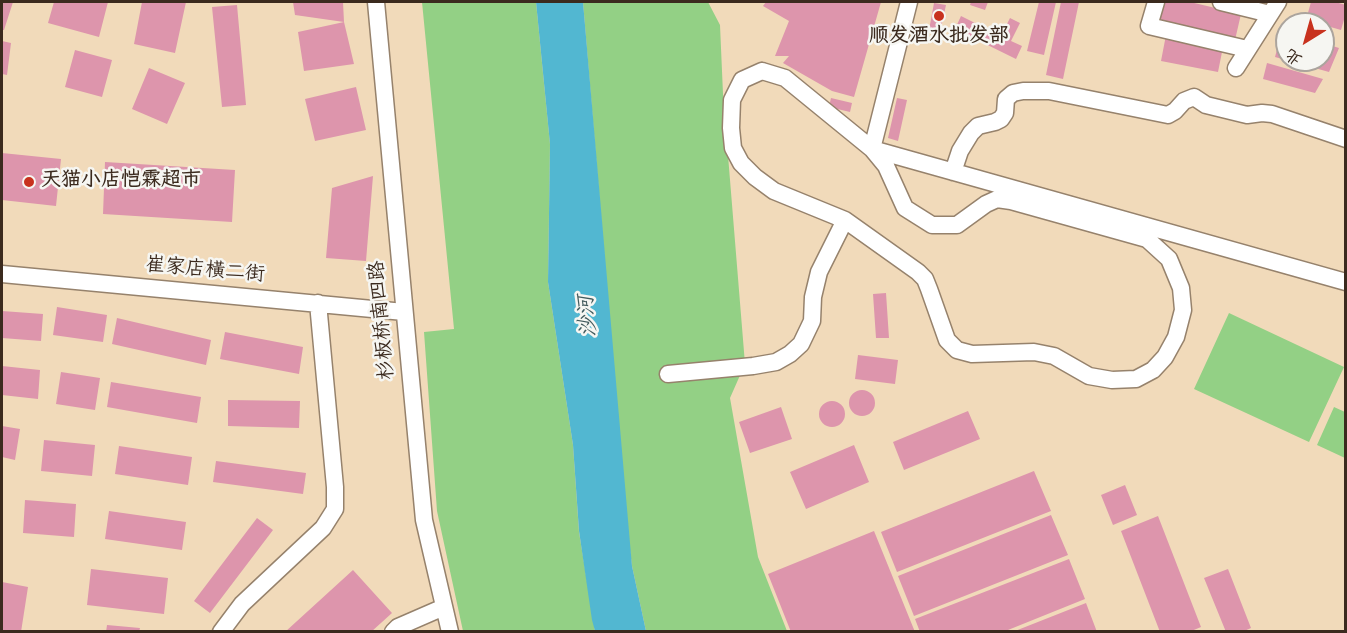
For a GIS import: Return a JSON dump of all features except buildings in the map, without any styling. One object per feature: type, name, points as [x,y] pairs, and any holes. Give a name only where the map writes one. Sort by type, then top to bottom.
[{"type":"street","name":"杉板桥南四路","points":[[376,2],[424,520],[450,632]]},
{"type":"street","points":[[872,149],[909,2]]},
{"type":"street","points":[[1156,2],[1149,26],[1247,49]]},
{"type":"street","points":[[1221,2],[1274,8],[1236,68]]},
{"type":"street","points":[[762,71],[785,78],[872,149],[886,166],[905,208],[932,225],[957,225],[986,204],[997,199],[1147,239],[1169,259],[1181,288],[1183,310],[1176,337],[1165,357],[1153,370],[1136,379],[1112,380],[1089,376],[1054,356],[1034,352],[972,354],[957,350],[947,340],[925,279],[845,220],[774,191],[741,163],[733,148],[731,128],[732,100],[742,80],[762,71]]},
{"type":"street","points":[[953,172],[960,151],[971,133],[978,126],[995,123],[1001,119],[1005,112],[1006,99],[1013,93],[1023,91],[1049,91],[1168,115],[1184,101],[1194,97],[1206,105],[1247,115],[1272,114],[1346,138]]},
{"type":"street","points":[[872,149],[1346,282]]},
{"type":"street","points":[[668,374],[764,364],[776,362],[790,354],[801,344],[812,321],[813,297],[819,272],[845,220]]},
{"type":"street","name":"崔家店横二街","points":[[2,274],[404,312]]},
{"type":"street","points":[[221,632],[243,604],[322,528],[335,509],[336,495],[318,303]]},
{"type":"street","points":[[393,632],[398,627],[416,626],[444,608]]},
{"type":"green space","points":[[422,2],[536,2],[550,144],[548,282],[573,445],[579,532],[595,631],[463,631],[437,511],[424,332],[454,329]]},
{"type":"green space","points":[[583,2],[708,2],[720,25],[723,94],[745,364],[730,398],[758,557],[787,631],[646,631],[632,566],[627,527]]},
{"type":"green space","points":[[1229,313],[1344,367],[1309,442],[1194,389]]},
{"type":"green space","points":[[1334,407],[1345,412],[1345,458],[1317,445]]},
{"type":"water","name":"沙河","points":[[536,2],[583,2],[632,566],[646,631],[595,631],[592,620],[579,531],[573,445],[548,282],[550,144]]},
{"type":"place","name":"顺发酒水批发部","points":[[939,16]]},
{"type":"place","name":"天猫小店恺霖超市","points":[[29,182]]}]
